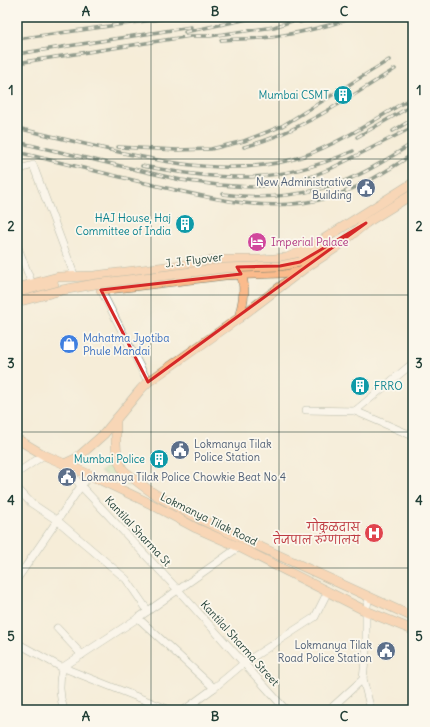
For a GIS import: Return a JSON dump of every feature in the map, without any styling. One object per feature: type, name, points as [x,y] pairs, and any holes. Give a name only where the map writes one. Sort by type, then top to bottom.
[{"type":"main road","points":[[364,219],[413,183]]},
{"type":"main road","points":[[17,295],[78,278],[222,260],[261,260],[294,256],[413,194]]},
{"type":"main road","name":"J. J. Flyover","points":[[17,302],[62,290],[95,284],[224,268],[302,265],[317,253],[348,233],[364,219]]},
{"type":"main road","points":[[222,260],[235,265],[241,274],[244,293],[243,305],[239,318]]},
{"type":"main road","points":[[101,290],[225,275],[281,273],[302,265]]},
{"type":"main road","points":[[64,464],[77,458],[104,434],[148,382],[239,318],[302,265]]},
{"type":"main road","points":[[17,288],[58,277],[78,278]]},
{"type":"main road","name":"Lokmanya Tilak Road","points":[[116,419],[116,445],[119,460],[124,470],[144,487],[171,504],[204,521],[413,617]]},
{"type":"main road","name":"Lokmanya Tilak Road","points":[[17,439],[44,455],[151,504],[196,528],[239,547],[366,611],[413,630]]},
{"type":"street","points":[[17,170],[33,164],[78,278]]},
{"type":"street","points":[[17,245],[32,284]]},
{"type":"street","points":[[101,290],[148,382]]},
{"type":"street","points":[[355,411],[413,363]]},
{"type":"street","points":[[306,410],[355,411],[413,436]]},
{"type":"street","points":[[17,473],[44,455]]},
{"type":"street","name":"Kantilal Sharma St","points":[[64,464],[81,486],[178,590]]},
{"type":"street","points":[[17,579],[19,570],[58,521],[90,475]]},
{"type":"street","points":[[17,488],[31,503],[58,521],[126,578],[148,611]]},
{"type":"street","points":[[64,710],[60,698],[60,678],[63,667],[138,618],[239,547]]},
{"type":"street","name":"Kantilal Sharma Street","points":[[178,590],[286,710]]},
{"type":"street","points":[[184,710],[244,663],[315,617],[328,591]]},
{"type":"street","points":[[369,597],[366,611],[366,651],[363,679],[371,710]]},
{"type":"street","points":[[138,618],[214,688]]},
{"type":"street","points":[[57,628],[82,655]]},
{"type":"street","points":[[17,643],[63,667],[170,710]]},
{"type":"street","points":[[329,710],[363,679]]},
{"type":"highlighted area","points":[[366,223],[148,382],[101,290],[241,274],[237,267],[280,266],[300,262]]},
{"type":"green space","points":[[116,459],[121,477],[129,487],[100,472]]},
{"type":"railway","points":[[17,20],[31,17]]},
{"type":"railway","points":[[17,39],[174,17]]},
{"type":"railway","points":[[185,32],[258,17]]},
{"type":"railway","points":[[17,63],[191,36],[210,36],[274,27],[304,17]]},
{"type":"railway","points":[[300,22],[315,17]]},
{"type":"railway","points":[[221,40],[261,38],[297,33],[356,17]]},
{"type":"railway","points":[[17,54],[191,27]]},
{"type":"railway","points":[[118,147],[177,150],[211,149],[244,141],[282,126],[389,60]]},
{"type":"railway","points":[[244,147],[265,141],[304,124],[395,69]]},
{"type":"railway","points":[[17,128],[154,159],[203,166],[252,166],[277,163],[301,157],[316,151],[358,130],[413,97]]},
{"type":"railway","points":[[357,137],[413,105]]},
{"type":"railway","points":[[393,131],[413,119]]},
{"type":"railway","points":[[17,142],[181,180],[218,185],[251,187],[287,183],[310,177],[332,168],[413,127]]},
{"type":"railway","points":[[223,194],[254,197],[287,195],[303,193],[334,185],[366,171],[413,143]]},
{"type":"railway","points":[[142,166],[177,172],[223,177],[265,176],[310,167],[353,151]]},
{"type":"railway","points":[[17,152],[211,198],[235,202],[282,205],[330,197],[352,189],[393,167],[413,154]]},
{"type":"place","name":"Mumbai CSMT","points":[[343,95]]},
{"type":"place","name":"New Administrative Building","points":[[366,188]]},
{"type":"place","name":"HAJ House, Haj Committee of India","points":[[185,224]]},
{"type":"place","name":"Imperial Palace","points":[[257,242]]},
{"type":"place","name":"Mahatma Jyotiba Phule Mandai","points":[[69,344]]},
{"type":"place","name":"FRRO","points":[[360,386]]},
{"type":"place","name":"Lokmanya Tilak Police Station","points":[[180,450]]},
{"type":"place","name":"Mumbai Police","points":[[159,459]]},
{"type":"place","name":"Lokmanya Tilak Police Chowkie Beat No 4","points":[[67,477]]},
{"type":"place","name":"गोकुळदास तेजपाल रुग्णालय","points":[[374,533]]},
{"type":"place","name":"Lokmanya Tilak Road Police Station","points":[[386,651]]}]
